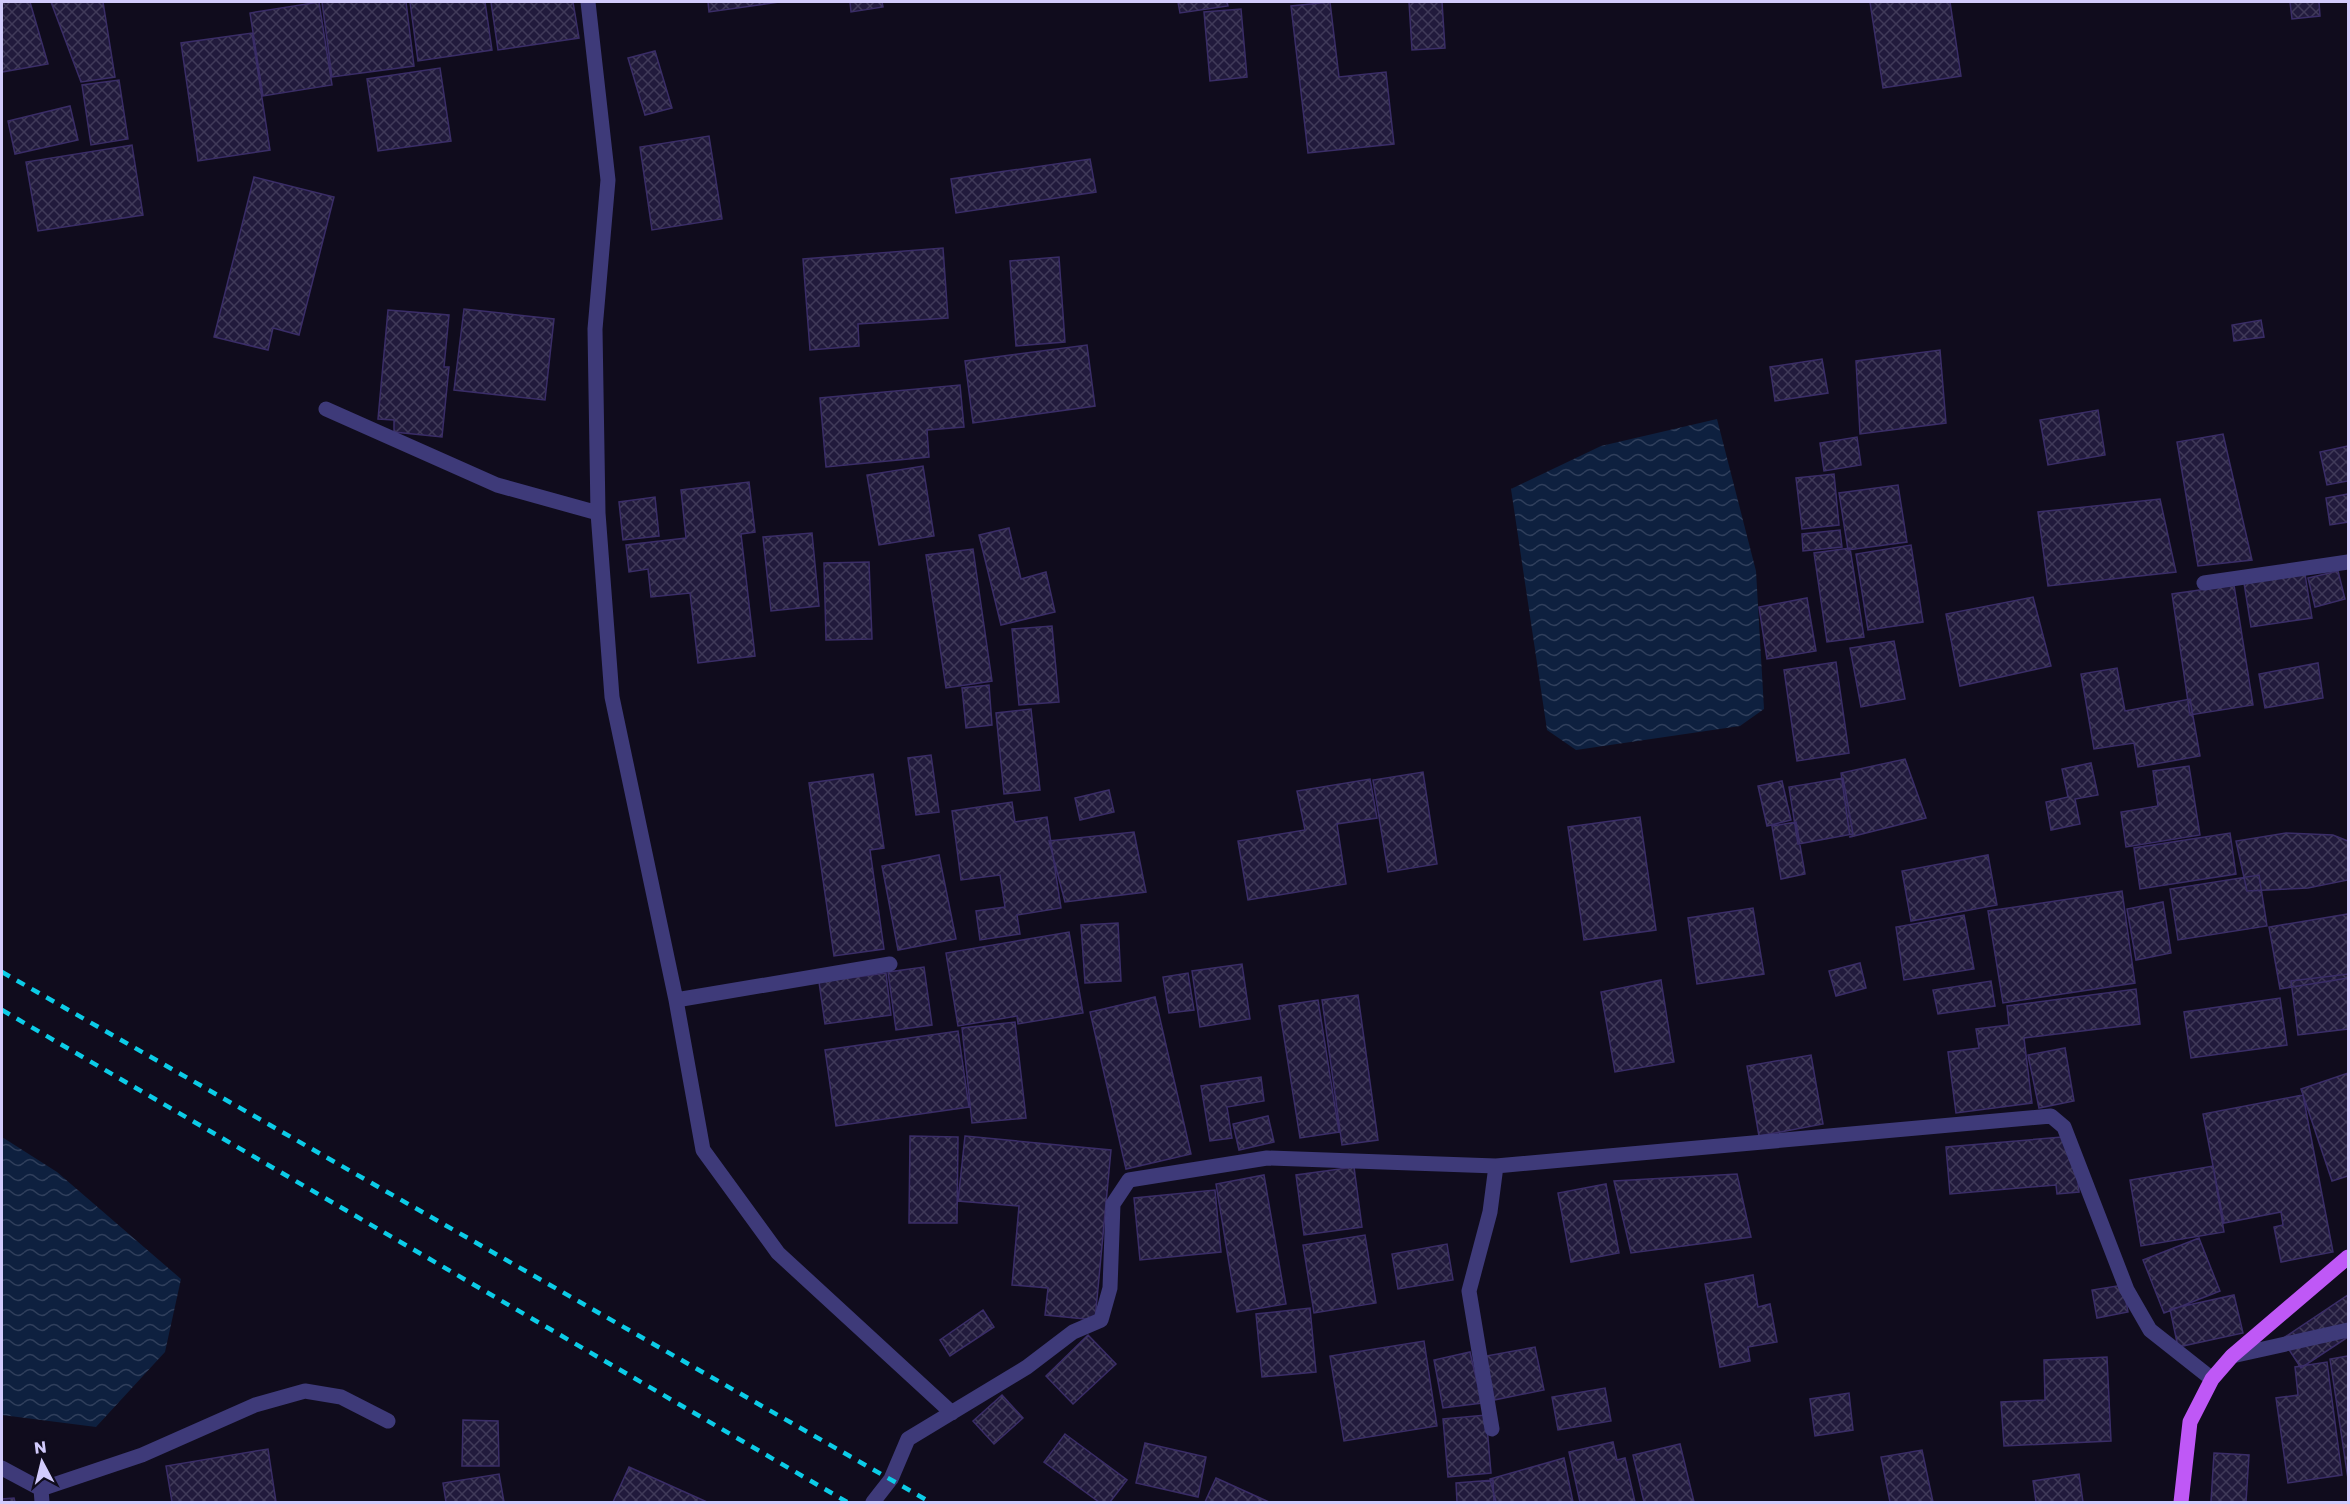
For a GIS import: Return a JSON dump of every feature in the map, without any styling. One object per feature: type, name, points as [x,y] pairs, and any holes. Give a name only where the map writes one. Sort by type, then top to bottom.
[{"type":"main road","points":[[2181,1503],[2190,1422],[2212,1378],[2232,1356],[2349,1257]]},
{"type":"street","points":[[588,2],[608,180],[595,329],[598,513],[612,697],[676,1000],[703,1149],[778,1253],[952,1413]]},
{"type":"street","points":[[326,409],[497,485],[598,513]]},
{"type":"street","points":[[2204,583],[2349,562]]},
{"type":"street","points":[[676,1000],[891,964]]},
{"type":"street","points":[[873,1503],[891,1479],[908,1439],[1027,1367],[1073,1332],[1101,1320],[1110,1288],[1113,1204],[1129,1180],[1267,1158],[1496,1166],[2051,1116],[2064,1127],[2127,1290],[2150,1330],[2212,1378]]},
{"type":"street","points":[[1492,1429],[1469,1291],[1490,1212],[1496,1166]]},
{"type":"street","points":[[2232,1356],[2349,1330]]},
{"type":"street","points":[[2,1468],[42,1496],[255,1405],[306,1392],[341,1397],[388,1421]]},
{"type":"water","points":[[1717,419],[1756,571],[1764,709],[1740,726],[1576,750],[1547,730],[1511,489],[1601,446]]},
{"type":"water","points":[[2,1137],[57,1172],[181,1279],[165,1352],[96,1427],[2,1415]]},
{"type":"building","points":[[2,2],[30,2],[48,64],[2,72]]},
{"type":"building","points":[[51,2],[103,2],[115,77],[81,82]]},
{"type":"building","points":[[319,2],[332,85],[263,96],[250,13]]},
{"type":"building","points":[[322,2],[406,2],[414,66],[332,77]]},
{"type":"building","points":[[410,2],[485,2],[492,50],[418,61]]},
{"type":"building","points":[[491,2],[573,2],[579,38],[498,50]]},
{"type":"building","points":[[708,2],[779,2],[709,12]]},
{"type":"building","points":[[850,2],[882,2],[883,7],[851,12]]},
{"type":"building","points":[[1178,2],[1227,2],[1228,6],[1180,13]]},
{"type":"building","points":[[1330,2],[1339,77],[1386,72],[1394,144],[1308,153],[1291,6]]},
{"type":"building","points":[[1409,2],[1442,2],[1445,48],[1412,50]]},
{"type":"building","points":[[1870,2],[1950,2],[1961,76],[1883,88]]},
{"type":"building","points":[[2290,2],[2319,2],[2320,16],[2292,19]]},
{"type":"building","points":[[1241,9],[1247,77],[1210,81],[1204,12]]},
{"type":"building","points":[[252,33],[270,150],[198,161],[181,43]]},
{"type":"building","points":[[655,51],[672,108],[645,115],[628,58]]},
{"type":"building","points":[[440,68],[451,141],[378,151],[367,79]]},
{"type":"building","points":[[119,80],[128,139],[91,145],[82,85]]},
{"type":"building","points":[[70,106],[78,140],[15,154],[8,121]]},
{"type":"building","points":[[709,136],[722,219],[652,230],[640,147]]},
{"type":"building","points":[[132,145],[143,215],[38,231],[26,162]]},
{"type":"building","points":[[1090,159],[1096,192],[956,213],[951,179]]},
{"type":"building","points":[[254,177],[334,197],[299,335],[273,328],[268,350],[214,337]]},
{"type":"building","points":[[943,248],[948,318],[858,324],[859,346],[810,350],[803,259]]},
{"type":"building","points":[[1059,257],[1065,342],[1016,346],[1010,261]]},
{"type":"building","points":[[464,309],[554,319],[545,400],[454,390]]},
{"type":"building","points":[[388,310],[449,315],[444,367],[449,367],[442,437],[394,432],[394,420],[378,419]]},
{"type":"building","points":[[2261,320],[2264,337],[2234,341],[2232,325]]},
{"type":"building","points":[[1087,345],[1095,406],[973,423],[965,361]]},
{"type":"building","points":[[1940,350],[1946,423],[1860,434],[1856,361]]},
{"type":"building","points":[[1822,359],[1828,393],[1775,401],[1770,367]]},
{"type":"building","points":[[960,385],[964,427],[927,430],[929,457],[826,467],[820,398]]},
{"type":"building","points":[[2098,410],[2105,455],[2048,465],[2040,420]]},
{"type":"building","points":[[2223,434],[2252,560],[2198,566],[2177,442]]},
{"type":"building","points":[[1857,437],[1861,465],[1824,471],[1820,443]]},
{"type":"building","points":[[2348,446],[2348,481],[2327,485],[2320,452]]},
{"type":"building","points":[[923,466],[934,536],[879,545],[867,475]]},
{"type":"building","points":[[1834,474],[1839,525],[1802,529],[1796,478]]},
{"type":"building","points":[[749,482],[755,532],[741,534],[755,656],[698,663],[690,593],[651,597],[648,569],[629,572],[626,545],[686,538],[681,490]]},
{"type":"building","points":[[1898,485],[1907,542],[1848,550],[1839,493]]},
{"type":"building","points":[[2348,494],[2348,522],[2330,525],[2326,498]]},
{"type":"building","points":[[655,497],[659,536],[623,540],[619,502]]},
{"type":"building","points":[[2160,499],[2176,572],[2048,586],[2038,512]]},
{"type":"building","points":[[1009,528],[1021,579],[1046,572],[1055,612],[1001,625],[979,535]]},
{"type":"building","points":[[1840,530],[1842,547],[1803,551],[1802,534]]},
{"type":"building","points":[[812,533],[819,606],[771,611],[763,537]]},
{"type":"building","points":[[1911,545],[1923,622],[1868,630],[1856,554]]},
{"type":"building","points":[[1850,548],[1864,637],[1827,642],[1814,553]]},
{"type":"building","points":[[973,549],[992,681],[946,688],[926,555]]},
{"type":"building","points":[[869,562],[872,639],[826,640],[824,563]]},
{"type":"building","points":[[2338,571],[2345,599],[2315,607],[2308,578]]},
{"type":"building","points":[[2305,574],[2312,618],[2251,627],[2244,583]]},
{"type":"building","points":[[2234,585],[2253,705],[2190,715],[2172,594]]},
{"type":"building","points":[[2033,597],[2051,666],[1960,686],[1946,614]]},
{"type":"building","points":[[1807,598],[1816,651],[1767,659],[1759,607]]},
{"type":"building","points":[[1052,626],[1059,702],[1019,705],[1012,629]]},
{"type":"building","points":[[1894,641],[1905,699],[1861,707],[1850,648]]},
{"type":"building","points":[[1836,662],[1849,753],[1797,761],[1784,670]]},
{"type":"building","points":[[2318,663],[2323,698],[2265,708],[2259,674]]},
{"type":"building","points":[[2117,668],[2125,711],[2190,699],[2200,756],[2138,767],[2134,743],[2094,749],[2081,674]]},
{"type":"building","points":[[989,685],[992,725],[966,728],[962,688]]},
{"type":"building","points":[[1031,709],[1040,790],[1004,794],[996,713]]},
{"type":"building","points":[[931,755],[939,812],[916,815],[908,758]]},
{"type":"building","points":[[1905,759],[1926,818],[1850,837],[1841,773]]},
{"type":"building","points":[[2091,763],[2098,795],[2075,799],[2080,824],[2051,830],[2046,802],[2068,797],[2062,769]]},
{"type":"building","points":[[2189,766],[2200,835],[2126,847],[2121,812],[2158,806],[2153,771]]},
{"type":"building","points":[[1423,772],[1437,864],[1388,872],[1373,780]]},
{"type":"building","points":[[873,774],[884,848],[870,850],[884,949],[834,956],[809,783]]},
{"type":"building","points":[[1843,778],[1853,834],[1798,844],[1789,787]]},
{"type":"building","points":[[1370,779],[1377,818],[1337,824],[1346,884],[1248,900],[1238,841],[1305,830],[1297,791]]},
{"type":"building","points":[[1782,781],[1791,820],[1767,826],[1758,786]]},
{"type":"building","points":[[1109,790],[1114,812],[1080,820],[1075,798]]},
{"type":"building","points":[[1012,802],[1015,822],[1047,817],[1061,908],[1017,915],[1020,934],[980,940],[976,911],[1005,907],[1000,875],[961,880],[952,811]]},
{"type":"building","points":[[1640,817],[1656,930],[1584,940],[1568,827]]},
{"type":"building","points":[[1796,822],[1805,874],[1781,879],[1772,826]]},
{"type":"building","points":[[1134,832],[1146,892],[1065,902],[1049,841]]},
{"type":"building","points":[[2230,833],[2236,874],[2140,889],[2134,848]]},
{"type":"building","points":[[2286,833],[2333,835],[2348,841],[2348,880],[2308,888],[2247,891],[2236,841]]},
{"type":"building","points":[[939,855],[956,939],[898,950],[882,866]]},
{"type":"building","points":[[1988,855],[1997,905],[1911,921],[1902,871]]},
{"type":"building","points":[[2259,875],[2267,926],[2178,940],[2170,889]]},
{"type":"building","points":[[2122,891],[2135,983],[2003,1003],[1988,911]]},
{"type":"building","points":[[2163,902],[2171,953],[2136,960],[2127,909]]},
{"type":"building","points":[[1753,908],[1764,974],[1697,984],[1688,918]]},
{"type":"building","points":[[2348,914],[2348,978],[2280,989],[2269,927]]},
{"type":"building","points":[[1964,915],[1974,969],[1904,980],[1896,927]]},
{"type":"building","points":[[1118,923],[1121,981],[1085,983],[1081,925]]},
{"type":"building","points":[[1069,932],[1083,1013],[1018,1024],[1017,1016],[958,1026],[946,953]]},
{"type":"building","points":[[1860,963],[1866,988],[1836,996],[1829,971]]},
{"type":"building","points":[[1242,964],[1250,1019],[1200,1027],[1192,971]]},
{"type":"building","points":[[924,967],[932,1025],[896,1030],[888,972]]},
{"type":"building","points":[[886,973],[891,1015],[825,1024],[819,982]]},
{"type":"building","points":[[1188,973],[1194,1010],[1169,1013],[1163,977]]},
{"type":"building","points":[[2348,974],[2348,1029],[2298,1035],[2291,981]]},
{"type":"building","points":[[1661,980],[1674,1062],[1615,1072],[1601,992]]},
{"type":"building","points":[[1991,981],[1995,1006],[1938,1014],[1933,990]]},
{"type":"building","points":[[2136,989],[2140,1024],[2024,1038],[2032,1103],[1956,1113],[1948,1052],[1979,1048],[1976,1029],[2009,1025],[2007,1006]]},
{"type":"building","points":[[1358,995],[1378,1140],[1342,1145],[1322,1000]]},
{"type":"building","points":[[1155,997],[1191,1154],[1126,1169],[1090,1012]]},
{"type":"building","points":[[2280,998],[2287,1045],[2191,1058],[2184,1012]]},
{"type":"building","points":[[1318,1000],[1339,1132],[1300,1138],[1279,1006]]},
{"type":"building","points":[[1015,1022],[1026,1118],[972,1123],[962,1028]]},
{"type":"building","points":[[958,1031],[969,1107],[836,1126],[825,1050]]},
{"type":"building","points":[[2065,1048],[2074,1101],[2039,1108],[2028,1055]]},
{"type":"building","points":[[1811,1055],[1823,1124],[1759,1136],[1747,1066]]},
{"type":"building","points":[[2348,1073],[2348,1176],[2332,1181],[2301,1089]]},
{"type":"building","points":[[1261,1077],[1264,1101],[1227,1107],[1232,1138],[1210,1141],[1201,1086]]},
{"type":"building","points":[[2303,1095],[2333,1252],[2281,1262],[2274,1227],[2283,1225],[2281,1212],[2224,1223],[2203,1114]]},
{"type":"building","points":[[1268,1116],[1274,1142],[1239,1150],[1233,1124]]},
{"type":"building","points":[[910,1136],[958,1137],[957,1223],[909,1223]]},
{"type":"building","points":[[965,1136],[1111,1150],[1095,1320],[1045,1315],[1048,1288],[1012,1285],[1019,1206],[958,1201]]},
{"type":"building","points":[[2074,1136],[2079,1192],[2057,1194],[2056,1185],[1950,1194],[1946,1147]]},
{"type":"building","points":[[2213,1166],[2224,1232],[2141,1246],[2130,1180]]},
{"type":"building","points":[[1354,1167],[1362,1227],[1304,1235],[1296,1175]]},
{"type":"building","points":[[1737,1174],[1751,1237],[1631,1253],[1614,1181]]},
{"type":"building","points":[[1264,1175],[1286,1304],[1237,1312],[1216,1184]]},
{"type":"building","points":[[1606,1184],[1619,1253],[1571,1262],[1558,1193]]},
{"type":"building","points":[[1215,1190],[1221,1252],[1140,1260],[1134,1198]]},
{"type":"building","points":[[1365,1235],[1376,1303],[1314,1313],[1303,1245]]},
{"type":"building","points":[[2199,1238],[2220,1291],[2164,1313],[2143,1260]]},
{"type":"building","points":[[1447,1244],[1453,1280],[1398,1289],[1392,1254]]},
{"type":"building","points":[[1753,1275],[1758,1307],[1770,1304],[1777,1342],[1748,1347],[1750,1361],[1720,1367],[1705,1284]]},
{"type":"building","points":[[2123,1285],[2128,1312],[2097,1318],[2092,1290]]},
{"type":"building","points":[[2234,1295],[2243,1333],[2178,1347],[2170,1309]]},
{"type":"building","points":[[2348,1295],[2348,1337],[2301,1368],[2282,1339]]},
{"type":"building","points":[[1310,1308],[1316,1372],[1262,1377],[1256,1314]]},
{"type":"building","points":[[983,1310],[994,1327],[950,1356],[940,1340]]},
{"type":"building","points":[[1088,1335],[1116,1364],[1073,1404],[1046,1376]]},
{"type":"building","points":[[1424,1341],[1437,1426],[1344,1441],[1330,1356]]},
{"type":"building","points":[[1535,1347],[1544,1390],[1494,1400],[1486,1356]]},
{"type":"building","points":[[1470,1352],[1482,1403],[1443,1408],[1434,1360]]},
{"type":"building","points":[[2348,1356],[2348,1479],[2330,1359]]},
{"type":"building","points":[[2107,1357],[2111,1441],[2004,1446],[2001,1402],[2045,1400],[2044,1360]]},
{"type":"building","points":[[2327,1362],[2342,1475],[2288,1483],[2276,1398],[2298,1395],[2295,1367]]},
{"type":"building","points":[[1605,1388],[1611,1421],[1558,1430],[1552,1397]]},
{"type":"building","points":[[1849,1393],[1853,1430],[1815,1436],[1810,1399]]},
{"type":"building","points":[[1002,1395],[1023,1418],[994,1444],[973,1421]]},
{"type":"building","points":[[1486,1415],[1491,1473],[1448,1477],[1443,1419]]},
{"type":"building","points":[[463,1420],[498,1421],[499,1466],[462,1466]]},
{"type":"building","points":[[1065,1434],[1127,1480],[1110,1502],[1099,1502],[1044,1462]]},
{"type":"building","points":[[1613,1442],[1617,1460],[1625,1458],[1635,1502],[1580,1502],[1569,1452]]},
{"type":"building","points":[[1145,1443],[1206,1457],[1198,1497],[1136,1483]]},
{"type":"building","points":[[1680,1444],[1694,1502],[1644,1502],[1633,1455]]},
{"type":"building","points":[[268,1449],[276,1502],[172,1502],[166,1466]]},
{"type":"building","points":[[1922,1450],[1933,1502],[1890,1502],[1881,1457]]},
{"type":"building","points":[[2214,1453],[2249,1455],[2246,1502],[2211,1502]]},
{"type":"building","points":[[1564,1458],[1573,1502],[1496,1502],[1490,1479]]},
{"type":"building","points":[[629,1467],[707,1502],[613,1502]]},
{"type":"building","points":[[499,1474],[504,1502],[446,1502],[443,1483]]},
{"type":"building","points":[[2079,1474],[2083,1502],[2036,1502],[2033,1481]]},
{"type":"building","points":[[1216,1478],[1269,1502],[1205,1502]]},
{"type":"building","points":[[1493,1480],[1494,1502],[1457,1502],[1456,1483]]},
{"type":"building","points":[[14,1498],[15,1502],[2,1502],[2,1499]]},
{"type":"railway","points":[[2,972],[930,1502]]},
{"type":"railway","points":[[2,1010],[847,1502]]}]
